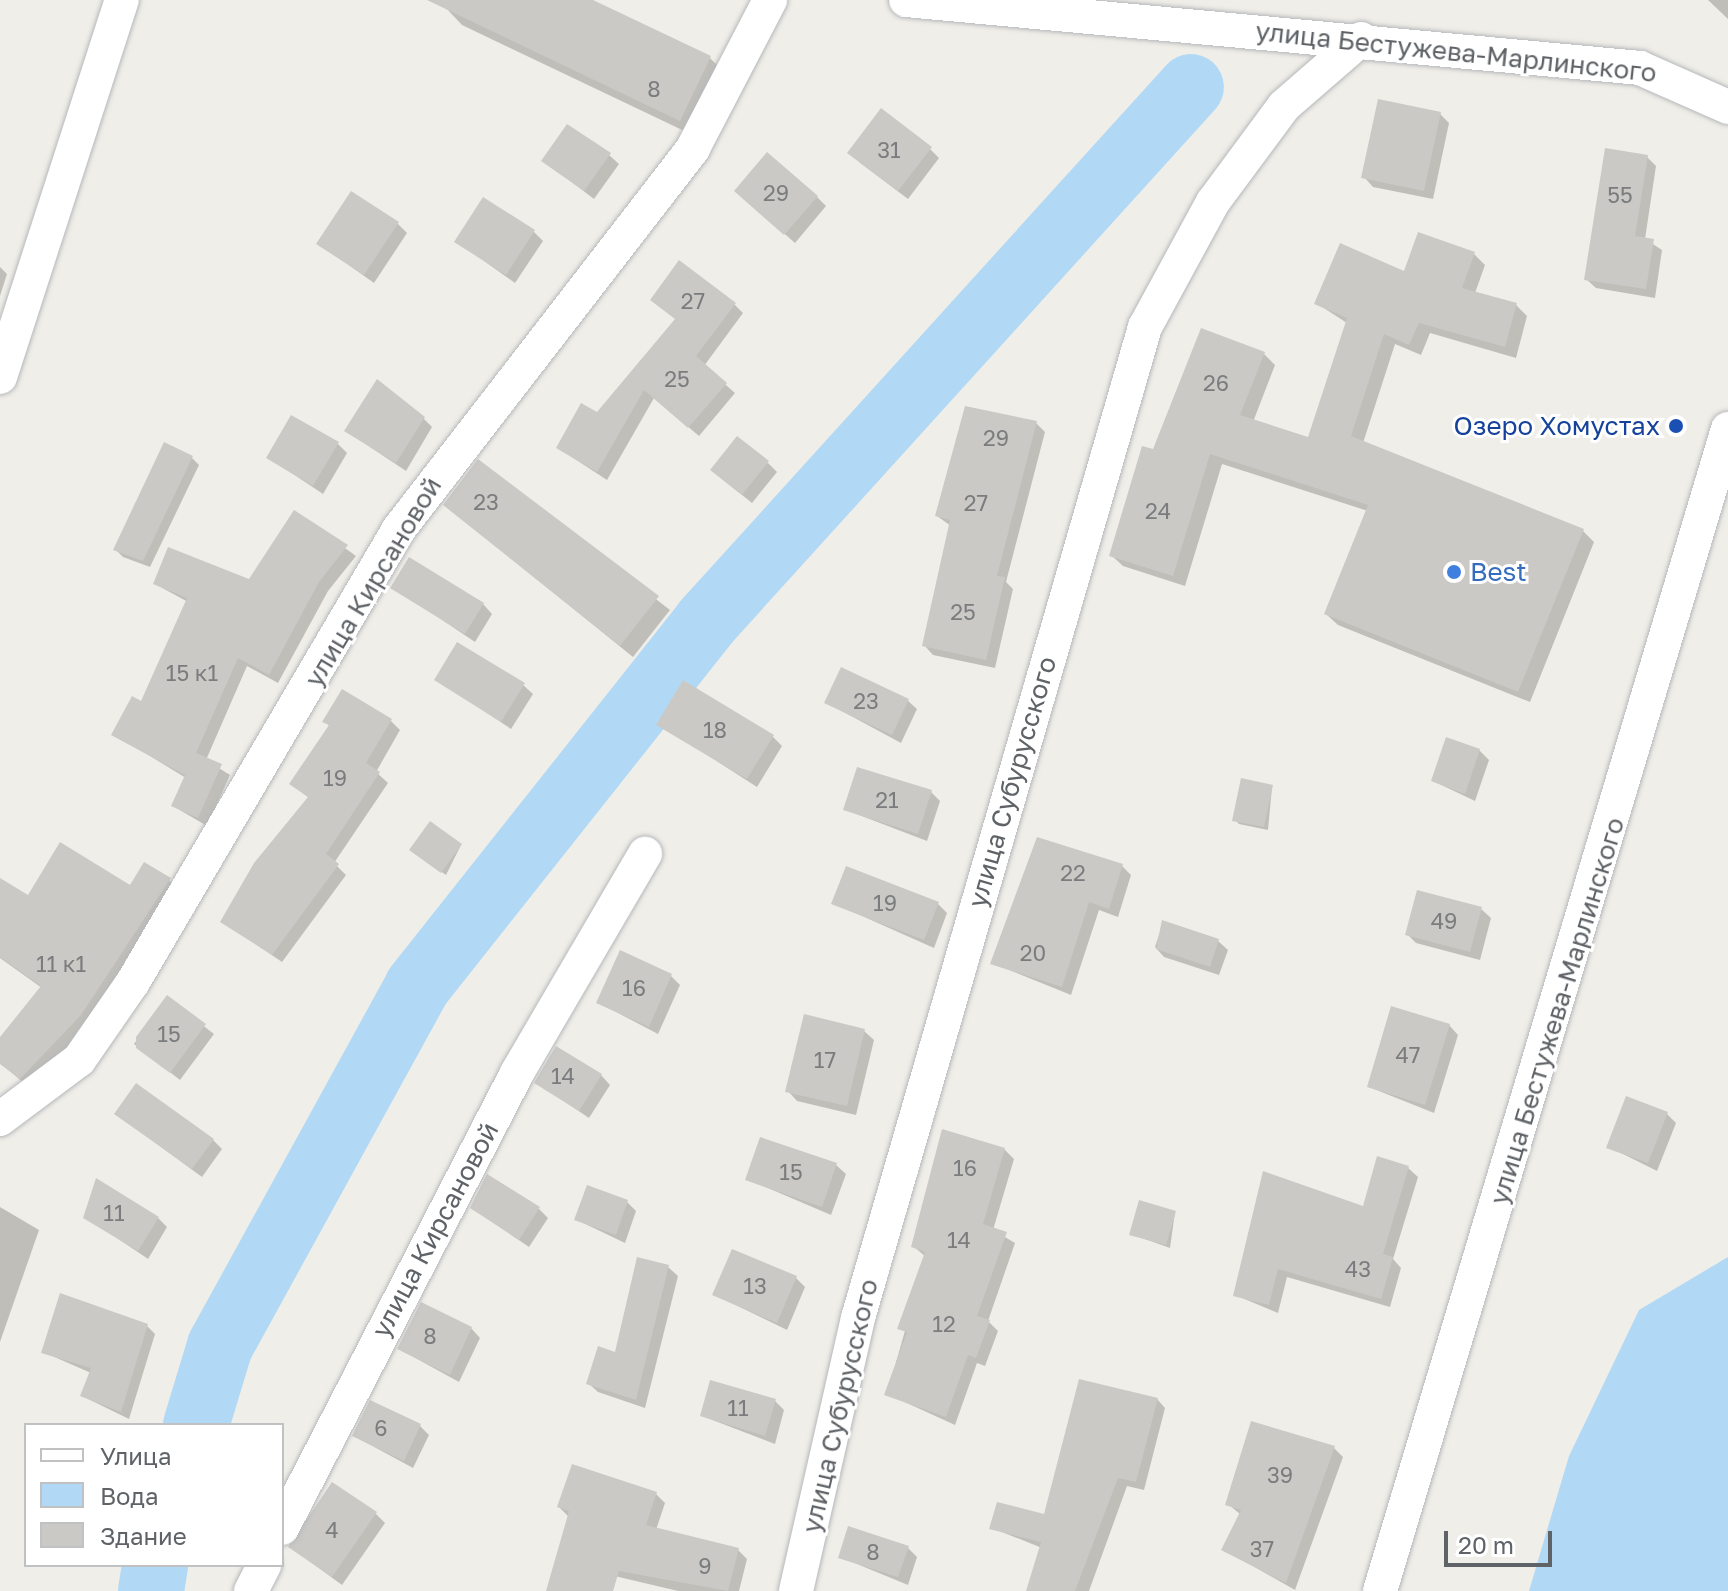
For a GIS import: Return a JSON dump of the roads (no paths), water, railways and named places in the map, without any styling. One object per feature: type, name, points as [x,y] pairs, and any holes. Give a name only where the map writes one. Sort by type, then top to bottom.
[{"type":"street","points":[[0,377],[122,0]]},
{"type":"street","name":"улица Кирсановой","points":[[0,1119],[79,1060],[133,982],[399,529],[693,148],[770,0]]},
{"type":"street","name":"улица Бестужева-Марлинского","points":[[906,0],[993,13],[1187,12],[1361,39],[1640,68],[1728,107]]},
{"type":"street","name":"улица Субурусского","points":[[796,1591],[858,1318],[1145,327],[1213,202],[1284,106],[1361,39]]},
{"type":"street","name":"улица Бестужева-Марлинского","points":[[1380,1591],[1728,429]]},
{"type":"street","name":"улица Кирсановой","points":[[284,1524],[517,1073],[645,854]]},
{"type":"street","points":[[251,1591],[263,1567]]},
{"type":"water","points":[[1728,1257],[1728,1591],[1529,1591],[1569,1456],[1639,1310]]},
{"type":"waterway","points":[[197,1423],[220,1346],[417,987],[706,622],[1191,87]]},
{"type":"waterway","points":[[151,1591],[155,1567]]},
{"type":"place","name":"Озеро Хомустах","points":[[1676,426]]},
{"type":"place","name":"Best","points":[[1454,572]]}]
